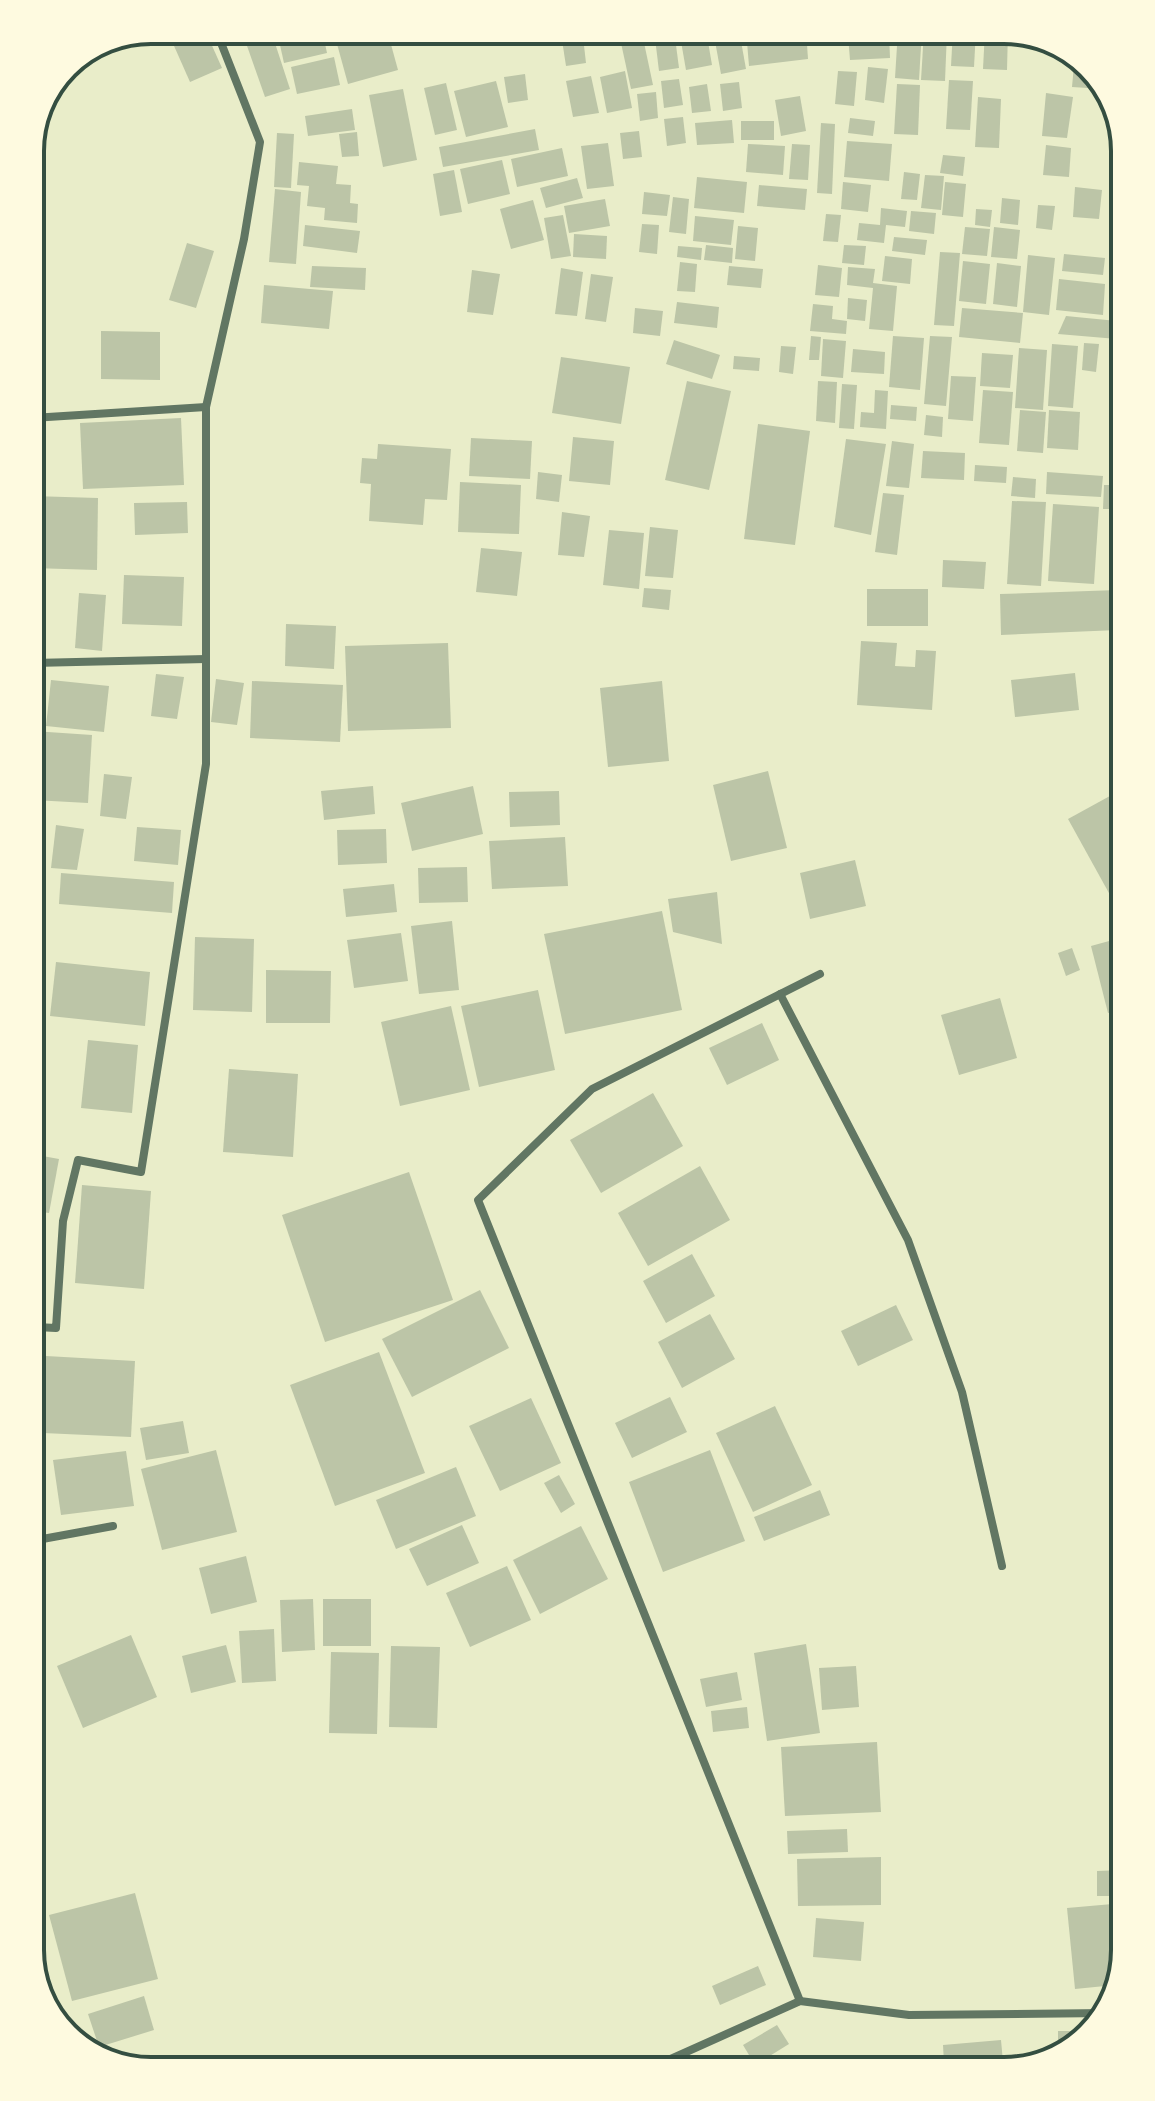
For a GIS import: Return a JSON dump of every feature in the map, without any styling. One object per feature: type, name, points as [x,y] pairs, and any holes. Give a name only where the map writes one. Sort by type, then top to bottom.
[{"type":"street","points":[[44,1327],[56,1328],[63,1221],[78,1160],[141,1172],[206,764],[206,407],[244,239],[260,142],[222,44]]},
{"type":"street","points":[[44,417],[206,407]]},
{"type":"street","points":[[44,663],[206,659]]},
{"type":"street","points":[[800,2001],[478,1200],[592,1089],[820,974]]},
{"type":"street","points":[[780,994],[908,1240],[962,1392],[1002,1566]]},
{"type":"street","points":[[44,1539],[113,1526]]},
{"type":"street","points":[[684,2057],[800,2001],[909,2015],[1091,2013]]},
{"type":"building","points":[[173,44],[211,44],[222,68],[190,82]]},
{"type":"building","points":[[246,44],[275,44],[290,89],[265,97]]},
{"type":"building","points":[[280,44],[325,44],[327,53],[284,63]]},
{"type":"building","points":[[337,44],[391,44],[398,70],[348,84]]},
{"type":"building","points":[[563,44],[584,44],[586,63],[566,66]]},
{"type":"building","points":[[621,44],[644,44],[653,85],[631,89]]},
{"type":"building","points":[[656,44],[676,44],[679,68],[659,71]]},
{"type":"building","points":[[681,44],[708,44],[712,65],[686,70]]},
{"type":"building","points":[[716,44],[742,44],[746,69],[721,74]]},
{"type":"building","points":[[747,44],[807,44],[808,59],[749,66]]},
{"type":"building","points":[[849,44],[889,44],[890,58],[850,60]]},
{"type":"building","points":[[897,44],[921,44],[919,80],[895,78]]},
{"type":"building","points":[[923,44],[947,44],[945,81],[921,80]]},
{"type":"building","points":[[952,44],[975,44],[974,67],[951,66]]},
{"type":"building","points":[[984,44],[1008,44],[1007,70],[983,69]]},
{"type":"building","points":[[334,57],[340,85],[297,94],[291,67]]},
{"type":"building","points":[[868,67],[888,69],[884,103],[865,100]]},
{"type":"building","points":[[1074,69],[1091,88],[1072,87]]},
{"type":"building","points":[[625,71],[632,108],[607,113],[600,77]]},
{"type":"building","points":[[838,71],[857,72],[854,106],[835,104]]},
{"type":"building","points":[[525,74],[528,100],[508,103],[504,77]]},
{"type":"building","points":[[591,76],[599,113],[573,117],[566,81]]},
{"type":"building","points":[[679,79],[683,105],[664,108],[661,81]]},
{"type":"building","points":[[949,80],[973,81],[970,130],[946,129]]},
{"type":"building","points":[[496,81],[508,127],[466,137],[454,91]]},
{"type":"building","points":[[739,82],[742,108],[723,111],[720,84]]},
{"type":"building","points":[[446,83],[457,130],[435,135],[424,88]]},
{"type":"building","points":[[707,84],[711,111],[692,113],[689,87]]},
{"type":"building","points":[[897,84],[920,85],[918,135],[894,134]]},
{"type":"building","points":[[403,89],[417,160],[383,167],[369,95]]},
{"type":"building","points":[[656,92],[658,118],[640,121],[637,94]]},
{"type":"building","points":[[1046,93],[1073,97],[1067,138],[1042,136]]},
{"type":"building","points":[[800,96],[806,131],[781,136],[775,100]]},
{"type":"building","points":[[978,97],[1001,99],[999,148],[975,147]]},
{"type":"building","points":[[352,109],[355,130],[308,136],[305,116]]},
{"type":"building","points":[[683,117],[686,143],[667,146],[664,119]]},
{"type":"building","points":[[850,118],[875,121],[873,136],[848,133]]},
{"type":"building","points":[[732,120],[734,143],[697,145],[695,123]]},
{"type":"building","points":[[741,121],[774,121],[774,140],[741,140]]},
{"type":"building","points":[[821,123],[835,124],[832,194],[817,193]]},
{"type":"building","points":[[535,129],[539,150],[443,167],[439,147]]},
{"type":"building","points":[[639,131],[642,157],[623,159],[620,133]]},
{"type":"building","points":[[357,132],[359,156],[342,157],[339,134]]},
{"type":"building","points":[[277,133],[294,134],[291,188],[274,187]]},
{"type":"building","points":[[847,141],[892,144],[889,181],[844,177]]},
{"type":"building","points":[[608,143],[614,186],[587,189],[581,146]]},
{"type":"building","points":[[748,144],[785,146],[783,175],[746,172]]},
{"type":"building","points":[[792,144],[810,145],[808,180],[789,179]]},
{"type":"building","points":[[1046,145],[1071,148],[1069,177],[1043,175]]},
{"type":"building","points":[[562,148],[568,176],[517,187],[511,159]]},
{"type":"building","points":[[943,155],[965,157],[963,176],[940,173]]},
{"type":"building","points":[[502,160],[510,194],[468,204],[460,169]]},
{"type":"building","points":[[299,162],[338,166],[336,184],[351,185],[350,203],[358,204],[357,223],[324,220],[325,208],[307,206],[309,186],[297,185]]},
{"type":"building","points":[[454,170],[462,212],[440,216],[433,174]]},
{"type":"building","points":[[904,172],[920,174],[917,200],[901,199]]},
{"type":"building","points":[[925,175],[944,176],[941,210],[921,208]]},
{"type":"building","points":[[697,177],[747,182],[744,213],[694,208]]},
{"type":"building","points":[[577,178],[583,198],[546,208],[540,188]]},
{"type":"building","points":[[843,182],[871,185],[868,212],[841,209]]},
{"type":"building","points":[[945,182],[966,184],[963,217],[942,215]]},
{"type":"building","points":[[759,185],[807,189],[805,210],[757,206]]},
{"type":"building","points":[[1075,187],[1102,190],[1099,219],[1073,217]]},
{"type":"building","points":[[275,189],[301,192],[296,264],[269,262]]},
{"type":"building","points":[[644,192],[670,195],[667,216],[642,214]]},
{"type":"building","points":[[673,197],[689,199],[686,234],[669,232]]},
{"type":"building","points":[[1002,198],[1020,200],[1018,225],[1000,223]]},
{"type":"building","points":[[605,199],[610,226],[569,233],[564,206]]},
{"type":"building","points":[[533,200],[544,240],[511,249],[500,209]]},
{"type":"building","points":[[1038,205],[1055,206],[1052,230],[1036,228]]},
{"type":"building","points":[[881,208],[907,211],[905,227],[886,225],[884,243],[857,240],[859,223],[880,225]]},
{"type":"building","points":[[976,209],[992,210],[990,227],[975,225]]},
{"type":"building","points":[[911,211],[936,213],[934,234],[909,231]]},
{"type":"building","points":[[826,214],[841,215],[838,242],[823,241]]},
{"type":"building","points":[[563,215],[571,256],[551,259],[544,218]]},
{"type":"building","points":[[695,216],[734,220],[731,245],[693,241]]},
{"type":"building","points":[[642,224],[659,225],[657,254],[639,252]]},
{"type":"building","points":[[305,225],[360,231],[357,253],[303,246]]},
{"type":"building","points":[[738,226],[758,228],[755,261],[735,259]]},
{"type":"building","points":[[965,227],[990,229],[987,256],[962,254]]},
{"type":"building","points":[[994,227],[1020,230],[1017,259],[991,257]]},
{"type":"building","points":[[574,234],[607,236],[606,259],[573,257]]},
{"type":"building","points":[[894,237],[927,240],[925,255],[892,251]]},
{"type":"building","points":[[187,243],[214,251],[196,308],[169,300]]},
{"type":"building","points":[[706,245],[733,248],[732,263],[704,260]]},
{"type":"building","points":[[844,245],[866,246],[864,265],[842,263]]},
{"type":"building","points":[[678,246],[702,248],[701,260],[677,257]]},
{"type":"building","points":[[940,252],[960,253],[954,326],[934,325]]},
{"type":"building","points":[[1064,254],[1105,258],[1103,275],[1062,271]]},
{"type":"building","points":[[1028,255],[1055,258],[1049,315],[1023,312]]},
{"type":"building","points":[[885,256],[912,259],[910,284],[882,281]]},
{"type":"building","points":[[963,261],[990,264],[986,304],[959,301]]},
{"type":"building","points":[[680,262],[697,264],[695,292],[677,291]]},
{"type":"building","points":[[997,263],[1021,266],[1017,307],[993,304]]},
{"type":"building","points":[[818,265],[842,268],[839,297],[815,295]]},
{"type":"building","points":[[312,266],[366,268],[365,290],[310,287]]},
{"type":"building","points":[[729,266],[763,269],[761,288],[727,285]]},
{"type":"building","points":[[848,267],[875,269],[873,283],[897,286],[893,331],[869,329],[873,288],[847,285]]},
{"type":"building","points":[[561,268],[583,272],[577,316],[555,314]]},
{"type":"building","points":[[472,270],[500,274],[493,315],[467,312]]},
{"type":"building","points":[[591,274],[613,277],[606,322],[585,319]]},
{"type":"building","points":[[1059,279],[1105,284],[1103,315],[1056,310]]},
{"type":"building","points":[[264,285],[333,291],[329,329],[261,323]]},
{"type":"building","points":[[848,298],[867,300],[865,321],[847,319]]},
{"type":"building","points":[[677,302],[719,307],[717,328],[674,323]]},
{"type":"building","points":[[813,304],[833,306],[832,319],[847,321],[846,334],[810,331]]},
{"type":"building","points":[[635,308],[663,311],[660,336],[633,333]]},
{"type":"building","points":[[962,308],[1023,313],[1020,343],[959,337]]},
{"type":"building","points":[[1066,316],[1111,320],[1111,338],[1058,334]]},
{"type":"building","points":[[101,331],[160,332],[160,380],[101,379]]},
{"type":"building","points":[[811,336],[821,337],[819,360],[809,360]]},
{"type":"building","points":[[893,336],[924,338],[920,390],[889,387]]},
{"type":"building","points":[[930,336],[952,337],[946,406],[924,404]]},
{"type":"building","points":[[823,339],[846,341],[843,378],[821,376]]},
{"type":"building","points":[[674,340],[720,355],[712,379],[666,364]]},
{"type":"building","points":[[1084,343],[1099,344],[1096,372],[1082,370]]},
{"type":"building","points":[[1052,344],[1078,346],[1073,408],[1048,406]]},
{"type":"building","points":[[781,346],[796,347],[793,374],[779,372]]},
{"type":"building","points":[[1019,348],[1047,350],[1043,410],[1015,408]]},
{"type":"building","points":[[853,349],[885,352],[884,374],[851,372]]},
{"type":"building","points":[[982,353],[1013,355],[1010,388],[980,386]]},
{"type":"building","points":[[734,356],[760,358],[759,371],[733,369]]},
{"type":"building","points":[[561,357],[630,367],[621,424],[552,413]]},
{"type":"building","points":[[951,376],[976,377],[973,421],[948,419]]},
{"type":"building","points":[[687,381],[731,391],[709,490],[665,480]]},
{"type":"building","points":[[818,381],[837,382],[835,423],[816,421]]},
{"type":"building","points":[[842,384],[857,385],[854,429],[839,428]]},
{"type":"building","points":[[875,390],[888,391],[886,429],[860,427],[861,412],[874,413]]},
{"type":"building","points":[[983,390],[1013,392],[1009,445],[979,443]]},
{"type":"building","points":[[891,405],[917,407],[916,421],[890,419]]},
{"type":"building","points":[[1020,410],[1046,412],[1043,453],[1017,451]]},
{"type":"building","points":[[1049,410],[1080,412],[1078,450],[1047,448]]},
{"type":"building","points":[[926,415],[943,417],[942,437],[924,435]]},
{"type":"building","points":[[181,418],[184,485],[83,489],[80,423]]},
{"type":"building","points":[[758,424],[810,431],[795,545],[744,539]]},
{"type":"building","points":[[573,437],[614,441],[610,485],[569,481]]},
{"type":"building","points":[[471,438],[532,441],[530,479],[469,476]]},
{"type":"building","points":[[846,439],[886,444],[871,535],[834,527]]},
{"type":"building","points":[[892,441],[914,444],[909,488],[886,486]]},
{"type":"building","points":[[378,444],[451,449],[447,500],[425,499],[423,525],[369,521],[371,484],[360,483],[362,458],[377,459]]},
{"type":"building","points":[[923,451],[965,453],[964,480],[921,478]]},
{"type":"building","points":[[975,465],[1007,467],[1006,483],[974,481]]},
{"type":"building","points":[[538,472],[562,475],[559,502],[536,499]]},
{"type":"building","points":[[1047,472],[1103,476],[1101,497],[1046,494]]},
{"type":"building","points":[[1013,477],[1036,479],[1035,498],[1011,496]]},
{"type":"building","points":[[460,482],[521,485],[519,534],[458,532]]},
{"type":"building","points":[[1104,485],[1111,485],[1111,509],[1103,509]]},
{"type":"building","points":[[883,493],[904,495],[897,555],[875,552]]},
{"type":"building","points":[[44,496],[98,498],[97,570],[44,568]]},
{"type":"building","points":[[1012,501],[1046,502],[1041,586],[1007,584]]},
{"type":"building","points":[[187,502],[188,533],[135,535],[134,503]]},
{"type":"building","points":[[1053,504],[1099,507],[1094,584],[1048,581]]},
{"type":"building","points":[[562,512],[590,516],[584,557],[558,555]]},
{"type":"building","points":[[650,527],[678,530],[673,578],[645,576]]},
{"type":"building","points":[[609,530],[644,533],[639,589],[603,585]]},
{"type":"building","points":[[481,548],[522,552],[517,596],[476,592]]},
{"type":"building","points":[[943,560],[986,562],[984,589],[942,587]]},
{"type":"building","points":[[124,575],[184,577],[182,626],[122,624]]},
{"type":"building","points":[[644,588],[671,590],[669,610],[642,607]]},
{"type":"building","points":[[867,589],[928,589],[928,626],[867,626]]},
{"type":"building","points":[[1111,590],[1111,630],[1001,635],[1000,594]]},
{"type":"building","points":[[79,593],[106,595],[102,651],[75,648]]},
{"type":"building","points":[[286,624],[336,626],[334,669],[285,666]]},
{"type":"building","points":[[861,641],[897,643],[895,666],[915,667],[916,650],[936,651],[932,710],[857,705]]},
{"type":"building","points":[[448,643],[451,728],[348,731],[345,646]]},
{"type":"building","points":[[1075,673],[1079,710],[1015,717],[1011,680]]},
{"type":"building","points":[[156,674],[184,677],[177,719],[151,716]]},
{"type":"building","points":[[216,679],[244,683],[237,725],[211,722]]},
{"type":"building","points":[[51,680],[109,686],[104,732],[46,726]]},
{"type":"building","points":[[252,681],[343,685],[340,742],[250,738]]},
{"type":"building","points":[[662,681],[669,761],[608,767],[600,688]]},
{"type":"building","points":[[44,732],[92,735],[88,803],[44,801]]},
{"type":"building","points":[[768,771],[787,848],[731,861],[713,785]]},
{"type":"building","points":[[104,774],[132,777],[126,819],[100,816]]},
{"type":"building","points":[[373,786],[375,814],[324,820],[321,791]]},
{"type":"building","points":[[473,786],[483,834],[412,851],[401,803]]},
{"type":"building","points":[[559,791],[560,825],[510,827],[509,792]]},
{"type":"building","points":[[1111,795],[1111,897],[1068,819]]},
{"type":"building","points":[[56,825],[84,829],[77,870],[51,868]]},
{"type":"building","points":[[137,827],[181,830],[178,865],[134,861]]},
{"type":"building","points":[[386,829],[387,863],[338,865],[337,830]]},
{"type":"building","points":[[565,837],[568,886],[492,889],[489,841]]},
{"type":"building","points":[[855,860],[866,906],[810,919],[800,873]]},
{"type":"building","points":[[467,867],[468,902],[419,903],[418,868]]},
{"type":"building","points":[[61,873],[174,882],[172,913],[59,904]]},
{"type":"building","points":[[394,884],[397,912],[346,917],[343,889]]},
{"type":"building","points":[[717,892],[722,944],[673,932],[668,899]]},
{"type":"building","points":[[662,911],[682,1010],[565,1034],[544,934]]},
{"type":"building","points":[[452,921],[459,990],[419,994],[411,926]]},
{"type":"building","points":[[401,933],[408,981],[354,988],[347,940]]},
{"type":"building","points":[[195,937],[254,939],[252,1012],[193,1010]]},
{"type":"building","points":[[1111,940],[1111,1012],[1108,1013],[1091,946]]},
{"type":"building","points":[[1072,948],[1080,970],[1066,976],[1058,953]]},
{"type":"building","points":[[56,962],[150,972],[145,1026],[50,1016]]},
{"type":"building","points":[[266,970],[331,971],[330,1023],[266,1023]]},
{"type":"building","points":[[538,990],[555,1070],[479,1087],[461,1006]]},
{"type":"building","points":[[1000,998],[1017,1058],[959,1075],[941,1015]]},
{"type":"building","points":[[451,1006],[470,1090],[400,1106],[381,1022]]},
{"type":"building","points":[[762,1023],[779,1060],[727,1085],[709,1048]]},
{"type":"building","points":[[88,1040],[138,1045],[132,1113],[81,1108]]},
{"type":"building","points":[[229,1069],[298,1074],[293,1157],[223,1152]]},
{"type":"building","points":[[653,1093],[683,1146],[601,1193],[570,1140]]},
{"type":"building","points":[[44,1156],[59,1159],[49,1213],[44,1212]]},
{"type":"building","points":[[700,1166],[730,1220],[648,1266],[618,1213]]},
{"type":"building","points":[[409,1172],[453,1300],[325,1342],[282,1215]]},
{"type":"building","points":[[82,1185],[151,1191],[144,1289],[75,1283]]},
{"type":"building","points":[[692,1254],[715,1296],[666,1323],[643,1281]]},
{"type":"building","points":[[480,1290],[509,1348],[412,1397],[382,1339]]},
{"type":"building","points":[[896,1305],[913,1340],[858,1366],[841,1331]]},
{"type":"building","points":[[710,1314],[735,1359],[682,1388],[658,1342]]},
{"type":"building","points":[[379,1352],[425,1473],[335,1506],[290,1385]]},
{"type":"building","points":[[46,1356],[135,1361],[131,1437],[44,1433]]},
{"type":"building","points":[[670,1397],[687,1432],[632,1458],[615,1423]]},
{"type":"building","points":[[531,1398],[561,1463],[500,1491],[469,1426]]},
{"type":"building","points":[[775,1406],[812,1485],[753,1512],[716,1433]]},
{"type":"building","points":[[183,1421],[189,1453],[146,1460],[140,1428]]},
{"type":"building","points":[[216,1450],[237,1532],[162,1550],[141,1469]]},
{"type":"building","points":[[710,1450],[745,1541],[663,1572],[629,1482]]},
{"type":"building","points":[[126,1451],[134,1506],[61,1515],[53,1460]]},
{"type":"building","points":[[456,1467],[476,1516],[396,1549],[376,1500]]},
{"type":"building","points":[[559,1475],[575,1504],[561,1513],[544,1483]]},
{"type":"building","points":[[820,1490],[830,1515],[764,1541],[754,1517]]},
{"type":"building","points":[[462,1525],[479,1563],[427,1586],[409,1549]]},
{"type":"building","points":[[581,1526],[608,1579],[540,1614],[513,1560]]},
{"type":"building","points":[[246,1556],[257,1602],[211,1614],[199,1568]]},
{"type":"building","points":[[507,1566],[531,1620],[470,1647],[446,1593]]},
{"type":"building","points":[[313,1599],[315,1650],[282,1652],[280,1600]]},
{"type":"building","points":[[323,1599],[371,1599],[371,1646],[323,1646]]},
{"type":"building","points":[[274,1629],[276,1681],[242,1683],[239,1631]]},
{"type":"building","points":[[131,1635],[157,1697],[83,1728],[57,1666]]},
{"type":"building","points":[[806,1644],[820,1733],[767,1741],[754,1653]]},
{"type":"building","points":[[226,1645],[236,1682],[191,1693],[182,1656]]},
{"type":"building","points":[[391,1646],[440,1647],[437,1728],[389,1727]]},
{"type":"building","points":[[331,1652],[379,1653],[377,1734],[329,1733]]},
{"type":"building","points":[[856,1666],[859,1707],[822,1710],[819,1668]]},
{"type":"building","points":[[737,1672],[742,1700],[706,1707],[700,1679]]},
{"type":"building","points":[[747,1707],[749,1728],[713,1732],[711,1711]]},
{"type":"building","points":[[877,1742],[881,1812],[785,1816],[781,1747]]},
{"type":"building","points":[[847,1829],[848,1852],[788,1854],[787,1831]]},
{"type":"building","points":[[881,1857],[881,1905],[798,1906],[797,1859]]},
{"type":"building","points":[[1111,1870],[1111,1896],[1097,1896],[1097,1871]]},
{"type":"building","points":[[135,1893],[158,1979],[72,2001],[49,1915]]},
{"type":"building","points":[[1111,1904],[1111,1950],[1105,1986],[1075,1989],[1067,1908]]},
{"type":"building","points":[[816,1918],[864,1922],[861,1961],[813,1957]]},
{"type":"building","points":[[758,1966],[766,1985],[720,2005],[712,1986]]},
{"type":"building","points":[[144,1996],[154,2030],[103,2046],[98,2043],[88,2014]]},
{"type":"building","points":[[777,2025],[789,2044],[768,2057],[750,2057],[743,2045]]},
{"type":"building","points":[[1058,2031],[1075,2031],[1064,2039],[1058,2042]]},
{"type":"building","points":[[1001,2040],[1003,2057],[944,2057],[943,2045]]}]
